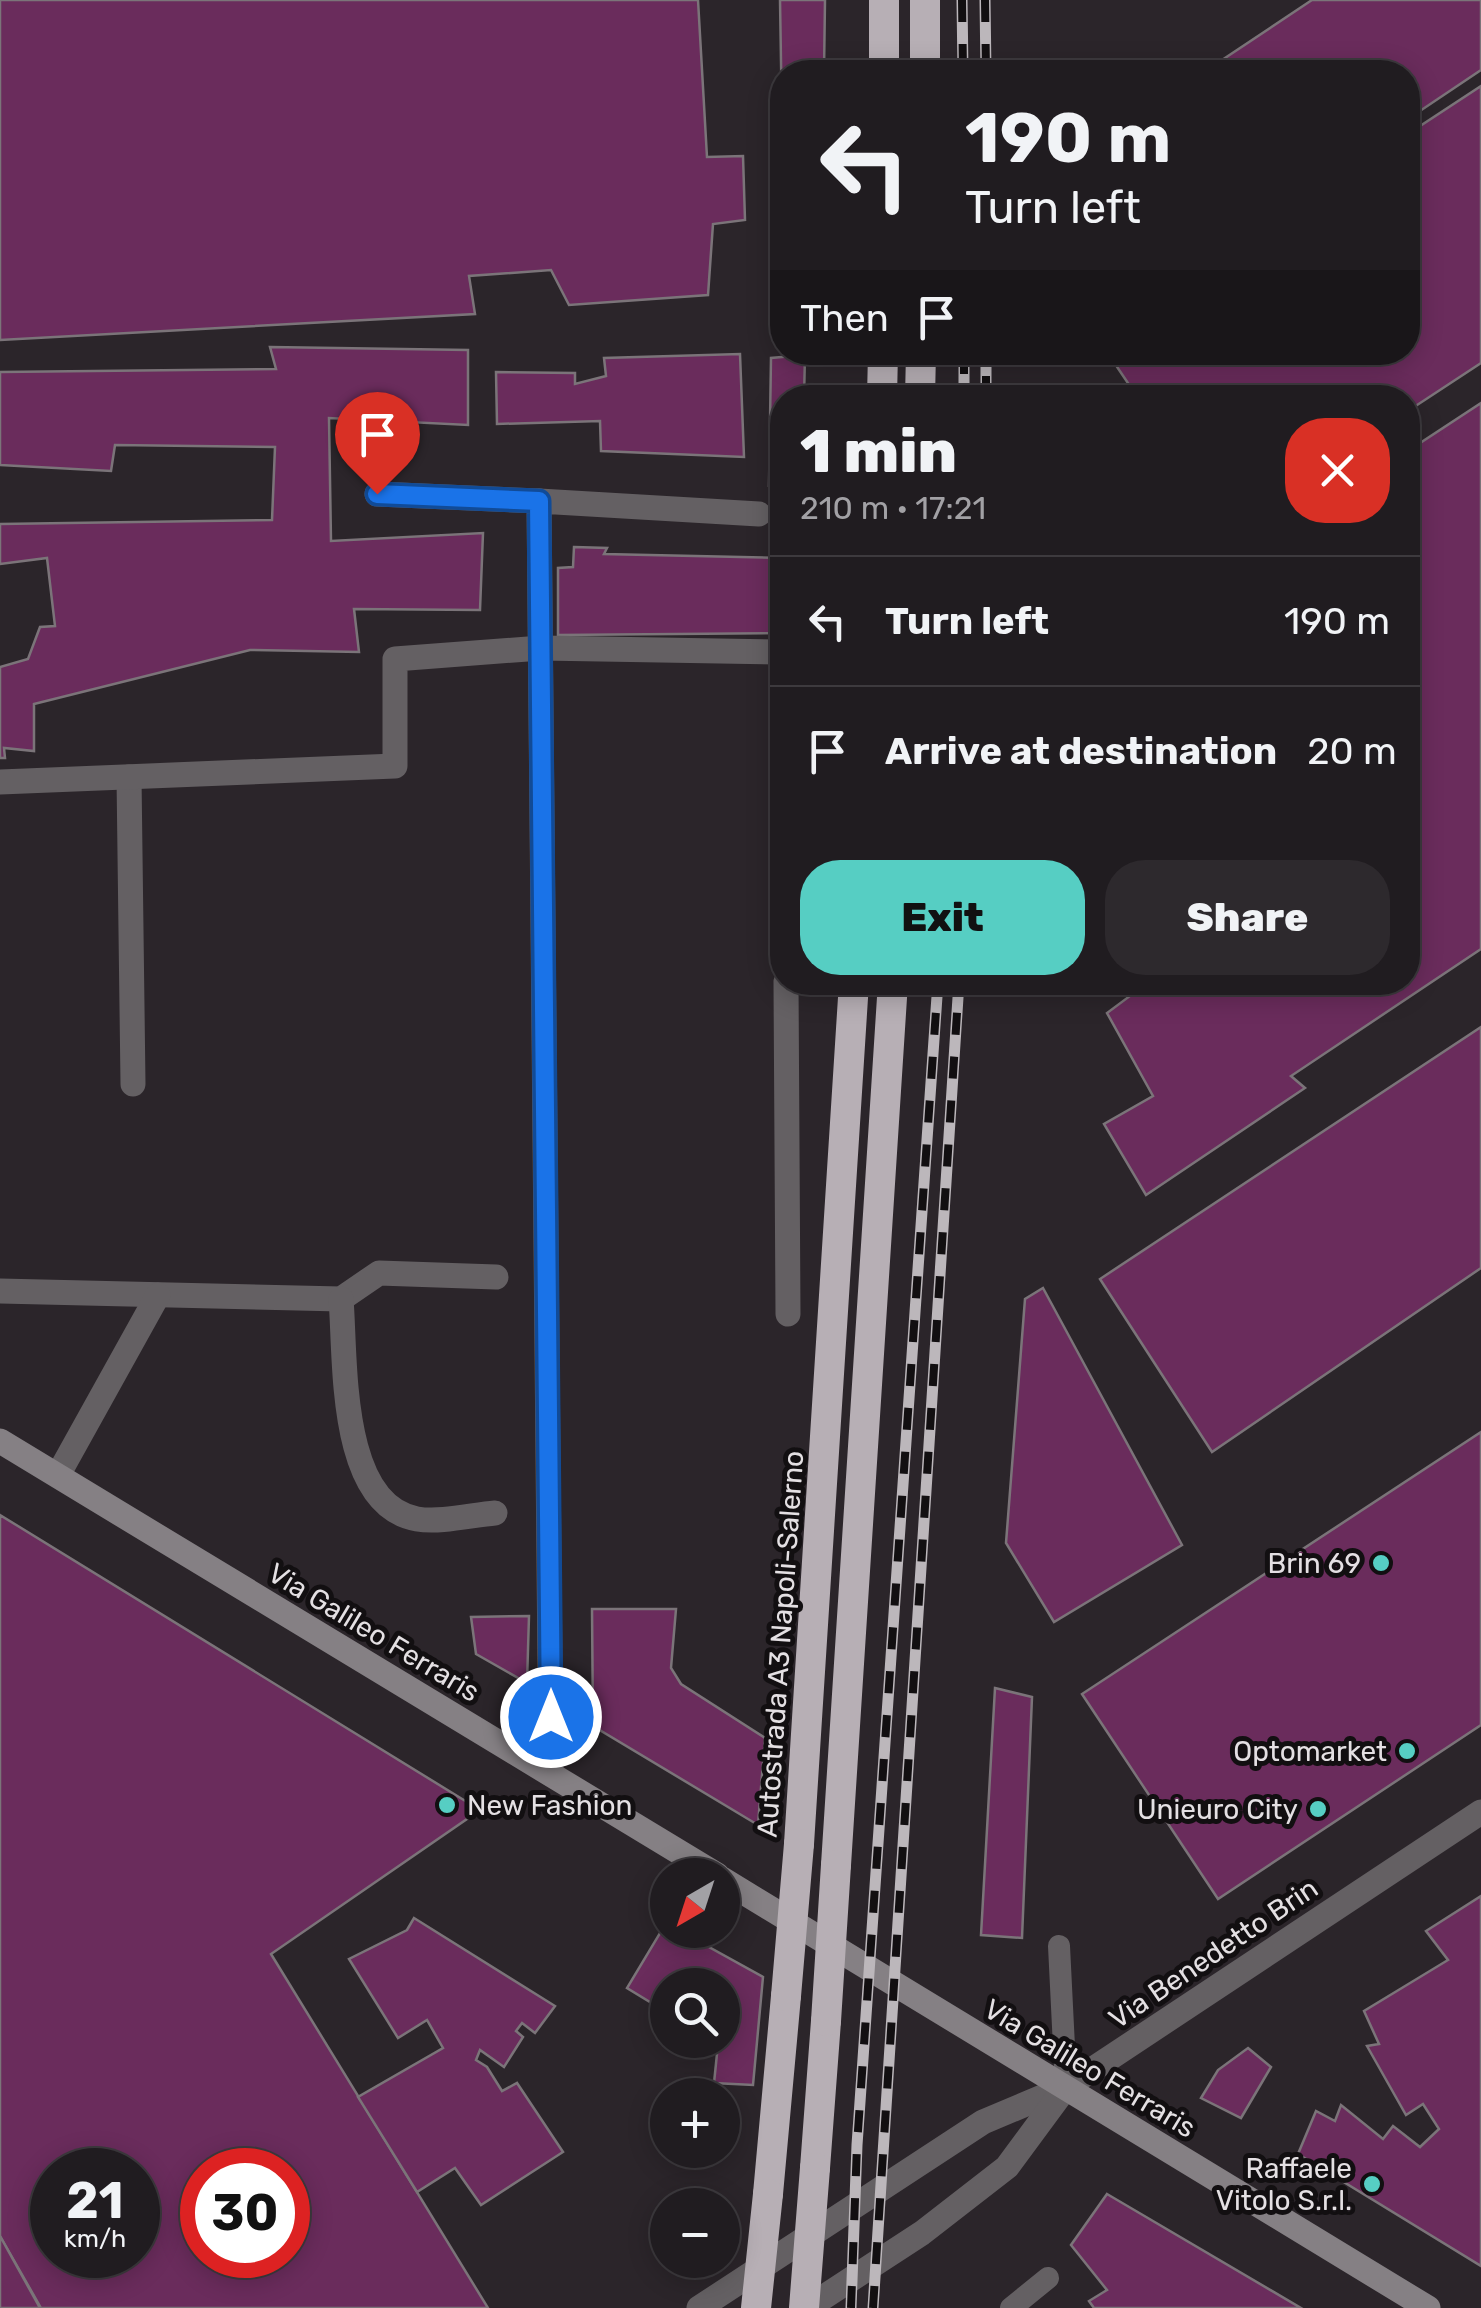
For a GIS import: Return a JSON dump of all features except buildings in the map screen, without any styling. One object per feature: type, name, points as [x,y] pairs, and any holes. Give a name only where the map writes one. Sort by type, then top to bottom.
[{"type":"highway","points":[[884,0],[884,60]]},
{"type":"highway","points":[[925,0],[925,60]]},
{"type":"highway","name":"Autostrada A3 Napoli-Salerno","points":[[756,2308],[799,1844],[853,995]]},
{"type":"highway","points":[[806,2308],[892,995]]},
{"type":"main road","name":"Via Galileo Ferraris","points":[[0,1441],[689,1858]]},
{"type":"main road","name":"Via Galileo Ferraris","points":[[740,1889],[1428,2308]]},
{"type":"street","points":[[377,494],[759,514]]},
{"type":"street","points":[[539,501],[551,1774]]},
{"type":"street","points":[[0,782],[396,766],[395,659],[541,648],[770,652]]},
{"type":"street","points":[[129,777],[133,1084]]},
{"type":"street","points":[[786,995],[788,1314]]},
{"type":"street","points":[[0,1291],[341,1299],[379,1274],[496,1277]]},
{"type":"street","points":[[58,1476],[158,1294]]},
{"type":"street","points":[[341,1299],[353,1444],[376,1496],[416,1519],[496,1513]]},
{"type":"street","name":"Via Benedetto Brin","points":[[806,2308],[922,2233],[1006,2167],[1066,2087],[1481,1812]]},
{"type":"street","points":[[699,2308],[983,2122],[1066,2087]]},
{"type":"lane","points":[[1060,1946],[1066,2087]]},
{"type":"lane","points":[[1011,2308],[1048,2278]]},
{"type":"railway","points":[[962,0],[963,60]]},
{"type":"railway","points":[[985,0],[986,60]]},
{"type":"railway","points":[[964,365],[964,385]]},
{"type":"railway","points":[[986,365],[986,385]]},
{"type":"railway","points":[[851,2308],[857,2145],[937,995]]},
{"type":"railway","points":[[873,2308],[958,995]]},
{"type":"place","name":"Brin 69","points":[[1381,1563]]},
{"type":"place","name":"Optomarket","points":[[1407,1751]]},
{"type":"place","name":"New Fashion","points":[[447,1805]]},
{"type":"place","name":"Unieuro City","points":[[1318,1809]]},
{"type":"place","name":"Raffaele Vitolo S.r.l.","points":[[1372,2184]]},
{"type":"route","points":[[377,494],[539,501],[551,1717]]}]
